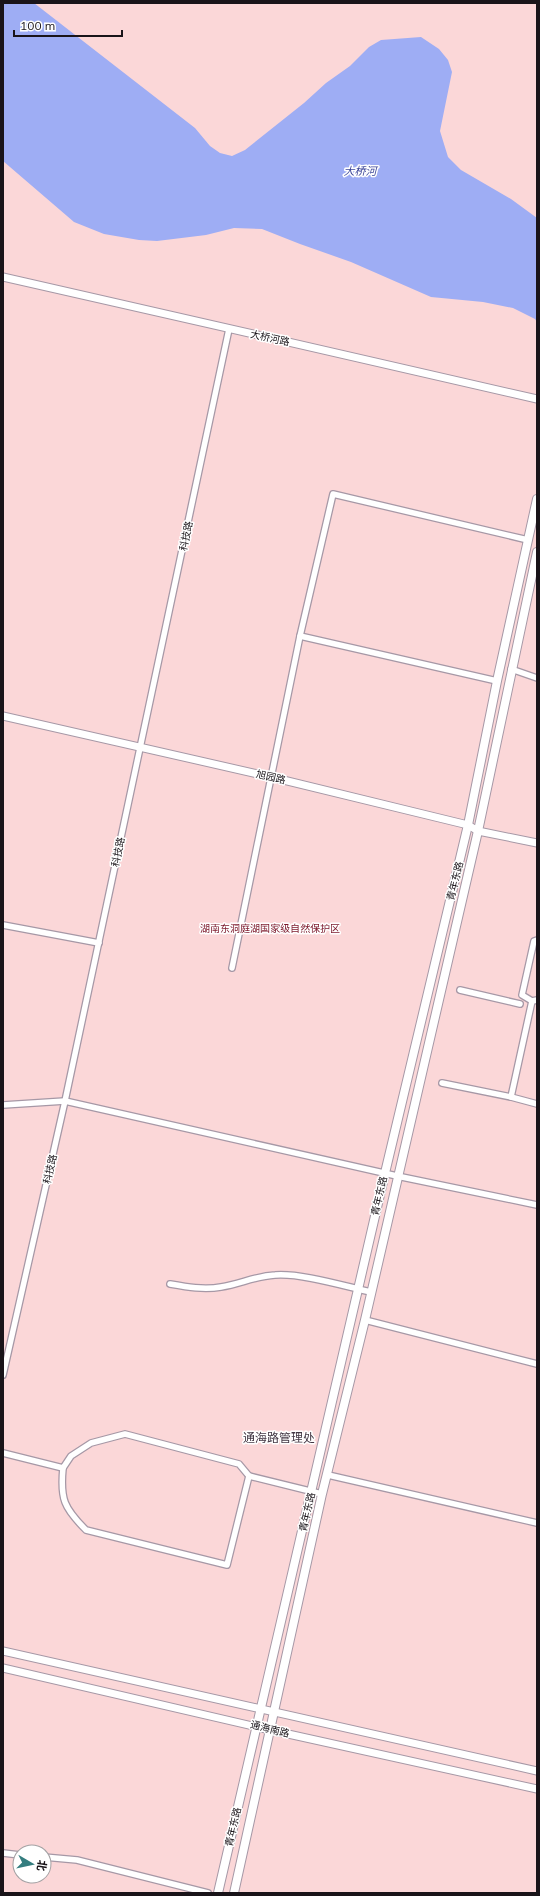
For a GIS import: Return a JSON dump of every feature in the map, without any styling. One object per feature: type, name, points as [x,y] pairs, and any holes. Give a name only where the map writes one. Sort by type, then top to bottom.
[{"type":"main road","name":"青年东路","points":[[218,1893],[256,1725],[312,1491],[384,1173],[468,825],[497,681],[537,499]]},
{"type":"main road","name":"青年东路","points":[[234,1893],[322,1494],[328,1475],[365,1320],[478,830],[537,552]]},
{"type":"street","name":"大桥河路","points":[[3,277],[537,399]]},
{"type":"street","name":"科技路","points":[[3,1375],[65,1101],[229,329]]},
{"type":"street","points":[[232,968],[300,636],[332,494],[528,540]]},
{"type":"street","points":[[300,636],[497,681]]},
{"type":"street","points":[[511,669],[537,678]]},
{"type":"street","name":"旭园路","points":[[3,716],[271,777],[468,825],[478,830],[537,843]]},
{"type":"street","points":[[3,925],[99,943]]},
{"type":"street","points":[[520,1004],[534,941],[537,940]]},
{"type":"street","points":[[460,990],[520,1004],[533,1002]]},
{"type":"street","points":[[522,995],[533,1002]]},
{"type":"street","points":[[511,1097],[533,1002]]},
{"type":"street","points":[[442,1083],[511,1097],[537,1104]]},
{"type":"street","points":[[3,1105],[65,1101],[397,1176],[537,1205]]},
{"type":"street","points":[[170,1284],[195,1288],[221,1287],[253,1278],[276,1274],[296,1276],[371,1292]]},
{"type":"street","points":[[365,1320],[537,1364]]},
{"type":"street","points":[[249,1476],[227,1566],[86,1530],[74,1518],[63,1501],[63,1468],[71,1456],[91,1443],[125,1434],[239,1464],[249,1476],[322,1494]]},
{"type":"street","points":[[3,1453],[63,1468]]},
{"type":"street","points":[[328,1475],[537,1523]]},
{"type":"street","name":"通海南路","points":[[3,1651],[260,1710],[537,1771]]},
{"type":"street","name":"通海南路","points":[[3,1668],[256,1725],[270,1730],[537,1789]]},
{"type":"street","points":[[52,1858],[77,1860],[208,1893]]},
{"type":"green space","name":"湖南东洞庭湖国家级自然保护区","points":[[3,3],[537,3],[537,1893],[3,1893]]},
{"type":"water","name":"大桥河","points":[[3,3],[34,3],[195,128],[210,146],[220,153],[232,156],[245,150],[304,103],[326,83],[350,66],[369,47],[381,40],[421,37],[439,49],[448,60],[452,72],[440,131],[448,157],[461,170],[511,199],[537,218],[537,322],[535,319],[513,308],[483,302],[431,297],[351,262],[262,229],[234,228],[206,235],[157,241],[139,240],[104,234],[74,222],[3,161]]},
{"type":"district","name":"通海路管理处","points":[[279,1437]]}]
